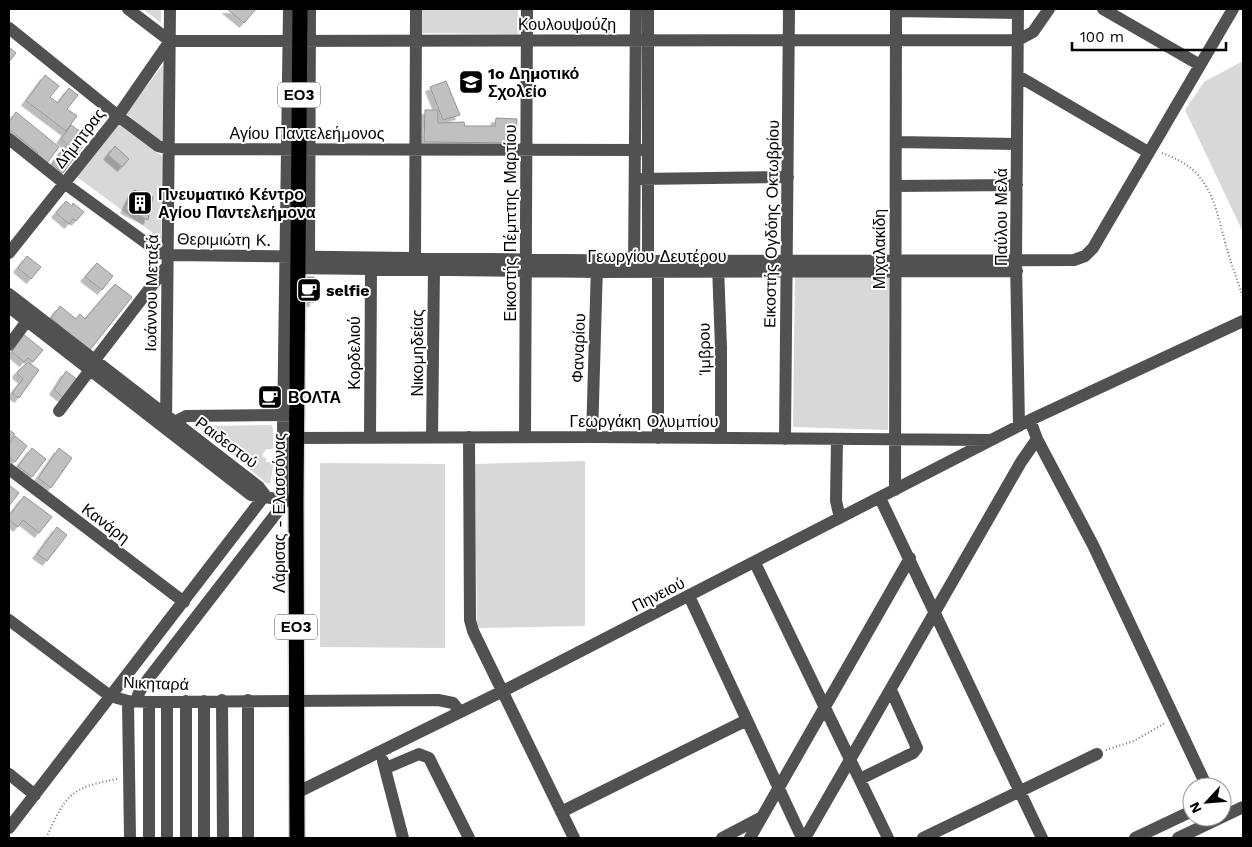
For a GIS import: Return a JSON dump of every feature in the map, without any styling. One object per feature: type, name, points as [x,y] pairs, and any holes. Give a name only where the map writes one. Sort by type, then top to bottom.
[{"type":"highway","name":"Λάρισας - Ελασσόνας","points":[[298,838],[297,700],[289,501],[296,438],[291,415],[298,262],[300,9]]},
{"type":"street","points":[[128,9],[170,41]]},
{"type":"street","name":"Ιωάννου Μεταξά","points":[[169,422],[167,260],[170,9]]},
{"type":"street","points":[[289,9],[300,40]]},
{"type":"street","points":[[300,40],[310,9]]},
{"type":"street","points":[[415,264],[416,9]]},
{"type":"street","name":"Εικοστής Πέμπτης Μαρτίου","points":[[525,437],[527,9]]},
{"type":"street","points":[[636,9],[642,40]]},
{"type":"street","points":[[634,266],[634,179],[641,150],[642,40],[648,9]]},
{"type":"street","name":"Εικοστής Ογδόης Οκτωβρίου","points":[[785,439],[789,9]]},
{"type":"street","points":[[1018,40],[1033,32],[1049,9]]},
{"type":"street","points":[[1103,9],[1200,65]]},
{"type":"street","points":[[1018,76],[1148,152],[1233,9]]},
{"type":"street","points":[[896,10],[1018,11]]},
{"type":"street","name":"Μιχαλακίδη","points":[[895,490],[896,10]]},
{"type":"street","name":"Παύλου Μελά","points":[[1018,11],[1016,266],[1024,423],[1037,439],[1093,545],[1202,777]]},
{"type":"street","name":"Αγίου Παντελεήμονος","points":[[9,28],[118,116],[158,146],[168,149],[641,150]]},
{"type":"street","name":"Κουλουψούζη","points":[[170,41],[642,40],[789,42],[1018,40]]},
{"type":"street","name":"Δήμητρας","points":[[9,253],[118,116],[170,41]]},
{"type":"street","name":"Θεριμιώτη Κ.","points":[[9,139],[167,260],[298,262]]},
{"type":"street","points":[[896,142],[1017,144]]},
{"type":"street","points":[[641,150],[648,179],[653,266],[658,438]]},
{"type":"street","name":"Γεωργίου Δευτέρου","points":[[298,262],[787,267],[1016,266],[1074,260],[1085,256],[1092,248],[1148,152]]},
{"type":"street","points":[[634,179],[788,177]]},
{"type":"street","points":[[896,186],[1017,185]]},
{"type":"street","points":[[59,411],[167,260]]},
{"type":"street","name":"Γεωργίου Δευτέρου","points":[[298,262],[371,269],[415,264],[434,269],[526,265]]},
{"type":"street","name":"Φαναρίου","points":[[592,437],[597,266]]},
{"type":"street","name":"Ίμβρου","points":[[718,266],[721,333],[721,438]]},
{"type":"street","name":"Κορδελιού","points":[[370,438],[371,269]]},
{"type":"street","name":"Νικομηδείας","points":[[432,438],[434,269]]},
{"type":"street","name":"Ραιδεστού","points":[[9,294],[92,365]]},
{"type":"street","name":"Ραιδεστού","points":[[9,307],[259,486],[265,496]]},
{"type":"street","points":[[9,345],[27,321]]},
{"type":"street","name":"Πηνειού","points":[[298,792],[503,691],[755,563],[1024,423],[1243,321]]},
{"type":"street","points":[[149,838],[138,694],[278,511],[289,501],[291,415],[186,416],[169,422]]},
{"type":"street","points":[[470,437],[470,620],[574,838]]},
{"type":"street","name":"Γεωργάκη Ολυμπίου","points":[[296,438],[592,437],[992,440]]},
{"type":"street","points":[[803,838],[891,690],[1021,462],[1037,439]]},
{"type":"street","points":[[836,440],[836,502],[840,518]]},
{"type":"street","name":"Κανάρη","points":[[9,469],[184,602]]},
{"type":"street","points":[[9,828],[265,496],[289,501]]},
{"type":"street","points":[[880,498],[1042,838]]},
{"type":"street","points":[[750,838],[910,558]]},
{"type":"street","points":[[755,563],[888,838]]},
{"type":"street","points":[[689,596],[803,838]]},
{"type":"street","name":"Νικηταρά","points":[[9,620],[110,696],[138,701],[167,702],[222,700],[446,701],[453,703],[460,712]]},
{"type":"street","points":[[860,779],[913,753],[917,748],[891,690]]},
{"type":"street","points":[[222,700],[223,838]]},
{"type":"street","points":[[248,700],[248,838]]},
{"type":"street","points":[[130,838],[129,777],[138,701]]},
{"type":"street","points":[[186,701],[186,838]]},
{"type":"street","points":[[204,701],[204,838]]},
{"type":"street","points":[[167,702],[167,838]]},
{"type":"street","points":[[561,812],[747,720]]},
{"type":"street","points":[[378,752],[386,768],[404,838]]},
{"type":"street","points":[[386,768],[420,754],[429,758],[469,838]]},
{"type":"street","points":[[923,838],[1097,754]]},
{"type":"street","points":[[9,774],[35,795]]},
{"type":"street","points":[[722,838],[764,816]]},
{"type":"street","points":[[1135,838],[1182,816]]},
{"type":"street","points":[[1178,838],[1200,827]]},
{"type":"path","points":[[1148,152],[1156,151],[1172,157],[1194,170],[1206,185],[1216,205],[1232,265],[1243,297]]},
{"type":"path","points":[[1097,754],[1134,741],[1174,717]]},
{"type":"path","points":[[46,838],[62,804],[71,794],[81,788],[94,784],[129,777]]},
{"type":"shaded area","points":[[143,9],[161,9],[161,23]]},
{"type":"shaded area","points":[[422,9],[518,9],[518,34],[422,33]]},
{"type":"shaded area","points":[[1243,61],[1242,230],[1185,110],[1204,82]]},
{"type":"shaded area","points":[[163,65],[166,142],[155,139],[126,113]]},
{"type":"shaded area","points":[[118,122],[162,156],[161,239],[77,177]]},
{"type":"shaded area","points":[[795,277],[889,277],[888,430],[793,427]]},
{"type":"shaded area","points":[[271,425],[273,429],[273,449],[266,449],[262,456],[266,458],[266,462],[274,462],[270,484],[266,483],[199,426]]},
{"type":"shaded area","points":[[585,461],[585,626],[477,628],[475,464]]},
{"type":"shaded area","points":[[320,463],[445,464],[445,648],[320,647]]},
{"type":"building","points":[[227,9],[256,9],[244,23]]},
{"type":"building","points":[[9,47],[16,53],[9,62]]},
{"type":"building","points":[[45,75],[59,86],[50,97],[58,103],[69,88],[78,95],[67,109],[77,116],[66,131],[26,101]]},
{"type":"building","points":[[446,81],[460,115],[443,120],[430,87]]},
{"type":"building","points":[[425,110],[438,110],[438,123],[464,122],[465,126],[495,126],[496,118],[517,119],[516,143],[424,142]]},
{"type":"building","points":[[16,112],[59,147],[47,163],[9,129],[9,122]]},
{"type":"building","points":[[71,125],[84,134],[78,142],[83,146],[63,173],[52,164],[67,144],[61,139]]},
{"type":"building","points":[[115,146],[129,159],[122,167],[108,155]]},
{"type":"building","name":"Πνευματικό Κέντρο Αγίου Παντελεήμονα","points":[[134,190],[153,197],[148,220],[125,209]]},
{"type":"building","points":[[66,201],[72,206],[73,203],[84,212],[76,221],[73,219],[69,224],[56,213]]},
{"type":"building","points":[[27,256],[41,267],[31,279],[18,268]]},
{"type":"building","points":[[97,263],[113,276],[102,290],[85,277]]},
{"type":"building","name":"selfie","points":[[303,277],[314,277],[314,302],[302,302]]},
{"type":"building","points":[[115,284],[132,297],[89,351],[51,318],[60,306],[76,319],[80,314],[85,319]]},
{"type":"building","points":[[23,334],[43,350],[33,362],[28,358],[24,362],[12,352]]},
{"type":"building","points":[[28,362],[39,370],[19,398],[12,393],[23,379],[17,374],[18,371]]},
{"type":"building","points":[[66,371],[78,380],[64,398],[54,390]]},
{"type":"building","name":"ΒΟΛΤΑ","points":[[266,392],[275,392],[274,403],[265,402]]},
{"type":"building","points":[[9,430],[15,434],[9,442]]},
{"type":"building","points":[[15,436],[27,446],[15,462],[9,457],[9,444]]},
{"type":"building","points":[[32,448],[46,459],[32,477],[18,466]]},
{"type":"building","points":[[59,448],[72,458],[51,488],[38,478]]},
{"type":"building","points":[[9,485],[19,493],[9,506]]},
{"type":"building","points":[[24,496],[52,517],[39,533],[23,520],[18,527],[9,520],[9,516]]},
{"type":"building","points":[[57,527],[67,535],[47,561],[37,554]]},
{"type":"place","name":"1o Δημοτικό Σχολείο","points":[[471,82]]},
{"type":"place","name":"Πνευματικό Κέντρο Αγίου Παντελεήμονα","points":[[140,203]]},
{"type":"place","name":"selfie","points":[[309,290]]},
{"type":"place","name":"ΒΟΛΤΑ","points":[[270,397]]}]
